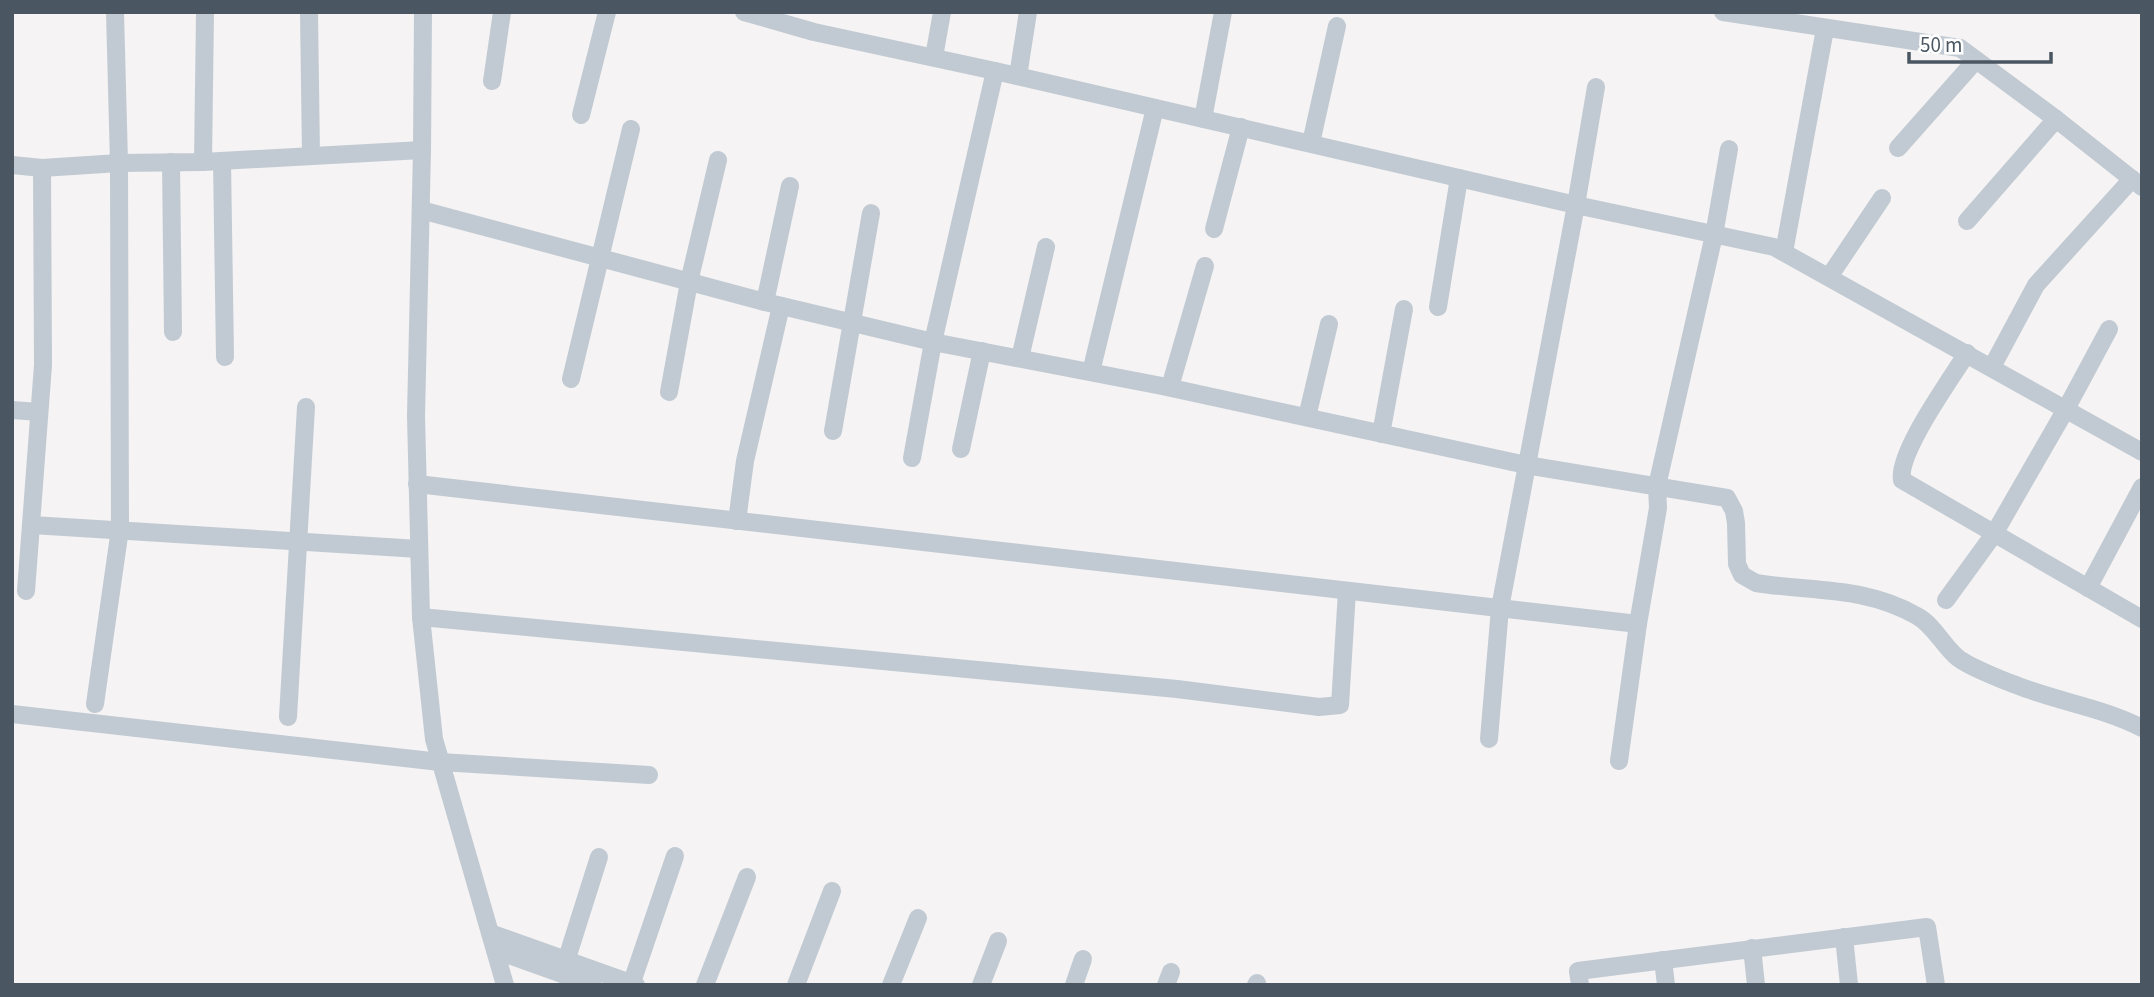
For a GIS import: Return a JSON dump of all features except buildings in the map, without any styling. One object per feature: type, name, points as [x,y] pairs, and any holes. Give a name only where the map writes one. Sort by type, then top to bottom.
[{"type":"street","points":[[95,704],[120,529],[115,12]]},
{"type":"street","points":[[203,162],[205,12]]},
{"type":"street","points":[[309,12],[310,156]]},
{"type":"street","points":[[423,12],[416,416],[421,617],[434,740],[505,985]]},
{"type":"street","points":[[492,81],[502,12]]},
{"type":"street","points":[[581,115],[607,12]]},
{"type":"street","points":[[744,12],[814,32],[1203,118],[1576,205],[1774,247],[2142,452]]},
{"type":"street","points":[[934,57],[942,12]]},
{"type":"street","points":[[1018,76],[1028,12]]},
{"type":"street","points":[[1203,118],[1223,12]]},
{"type":"street","points":[[1723,12],[1961,48],[2137,183],[2036,285],[1992,367]]},
{"type":"street","points":[[1311,144],[1337,26]]},
{"type":"street","points":[[1784,252],[1825,29]]},
{"type":"street","points":[[1898,148],[1976,60]]},
{"type":"street","points":[[912,458],[933,342],[995,71]]},
{"type":"street","points":[[1489,739],[1500,608],[1596,87]]},
{"type":"street","points":[[1091,372],[1155,108]]},
{"type":"street","points":[[1967,220],[2056,119]]},
{"type":"street","points":[[1214,229],[1241,127]]},
{"type":"street","points":[[571,379],[631,129]]},
{"type":"street","points":[[1619,761],[1658,508],[1657,486],[1714,235],[1729,149]]},
{"type":"street","points":[[12,166],[42,168],[118,163],[203,162],[422,150]]},
{"type":"street","points":[[668,392],[689,282],[718,160]]},
{"type":"street","points":[[222,161],[225,357]]},
{"type":"street","points":[[171,162],[173,332]]},
{"type":"street","points":[[26,591],[43,365],[42,168]]},
{"type":"street","points":[[1438,307],[1460,178]]},
{"type":"street","points":[[737,521],[790,186]]},
{"type":"street","points":[[1829,277],[1882,198]]},
{"type":"street","points":[[421,211],[773,304],[933,342],[1170,387],[1526,465],[1727,498],[1734,511],[1736,523],[1737,564],[1742,575],[1756,583],[1784,588],[1813,588],[1888,601],[1920,617],[1958,658],[2017,685],[2091,707],[2142,728]]},
{"type":"street","points":[[833,431],[871,213]]},
{"type":"street","points":[[1020,358],[1046,247]]},
{"type":"street","points":[[1170,387],[1205,266]]},
{"type":"street","points":[[1381,434],[1404,309]]},
{"type":"street","points":[[1307,417],[1329,324]]},
{"type":"street","points":[[1946,600],[1994,534],[2109,329]]},
{"type":"street","points":[[961,449],[982,351]]},
{"type":"street","points":[[1967,353],[1908,449],[1901,473],[1902,480],[2142,619]]},
{"type":"street","points":[[288,717],[306,407]]},
{"type":"street","points":[[12,410],[39,412]]},
{"type":"street","points":[[418,485],[1638,624]]},
{"type":"street","points":[[2088,588],[2142,487]]},
{"type":"street","points":[[32,525],[419,549]]},
{"type":"street","points":[[421,617],[1163,688],[1319,707],[1340,705],[1347,591]]},
{"type":"street","points":[[12,714],[440,762],[649,775]]},
{"type":"street","points":[[493,942],[565,967],[633,984],[675,856]]},
{"type":"street","points":[[565,967],[599,857]]},
{"type":"street","points":[[705,985],[747,877]]},
{"type":"street","points":[[796,985],[832,891]]},
{"type":"street","points":[[891,985],[918,918]]},
{"type":"street","points":[[1580,985],[1578,971],[1927,927],[1936,985]]},
{"type":"street","points":[[1844,937],[1849,985]]},
{"type":"street","points":[[981,985],[998,941]]},
{"type":"street","points":[[1752,948],[1756,985]]},
{"type":"street","points":[[1074,985],[1083,959]]},
{"type":"street","points":[[1663,960],[1666,985]]},
{"type":"street","points":[[565,967],[593,985]]}]
